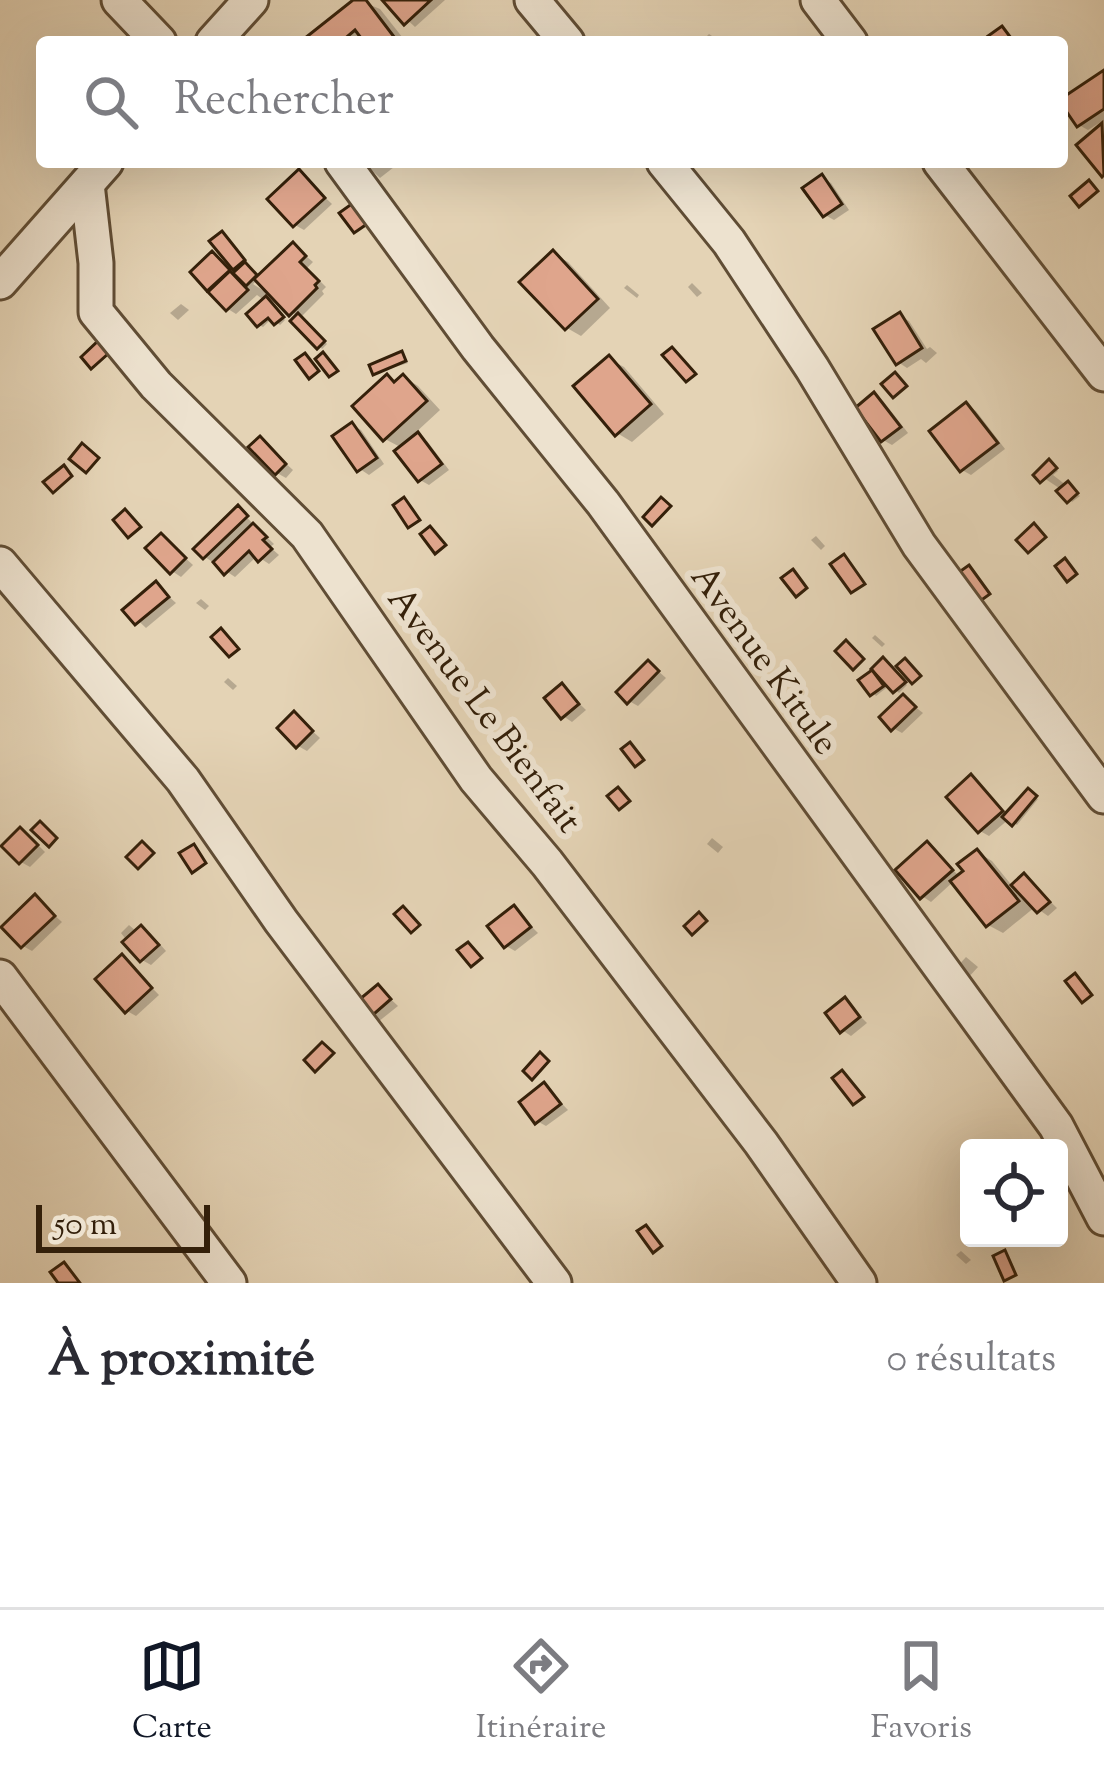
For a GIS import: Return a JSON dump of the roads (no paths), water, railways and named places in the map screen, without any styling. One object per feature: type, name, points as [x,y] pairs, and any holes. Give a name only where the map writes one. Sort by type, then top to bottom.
[{"type":"street","points":[[118,0],[153,36]]},
{"type":"street","points":[[532,0],[562,36]]},
{"type":"street","points":[[818,0],[845,36]]},
{"type":"street","name":"Avenue Kitule","points":[[346,168],[478,349],[603,503],[1056,1126],[1104,1218]]},
{"type":"street","points":[[669,168],[729,242],[920,545],[1104,796]]},
{"type":"street","points":[[945,168],[1104,374]]},
{"type":"street","points":[[0,282],[96,173]]},
{"type":"street","name":"Avenue Le Bienfait","points":[[96,173],[96,312],[156,385],[307,535],[476,779],[547,862],[761,1143],[859,1283]]},
{"type":"street","points":[[0,563],[183,780],[280,921],[554,1283]]},
{"type":"street","points":[[0,977],[229,1283]]}]
